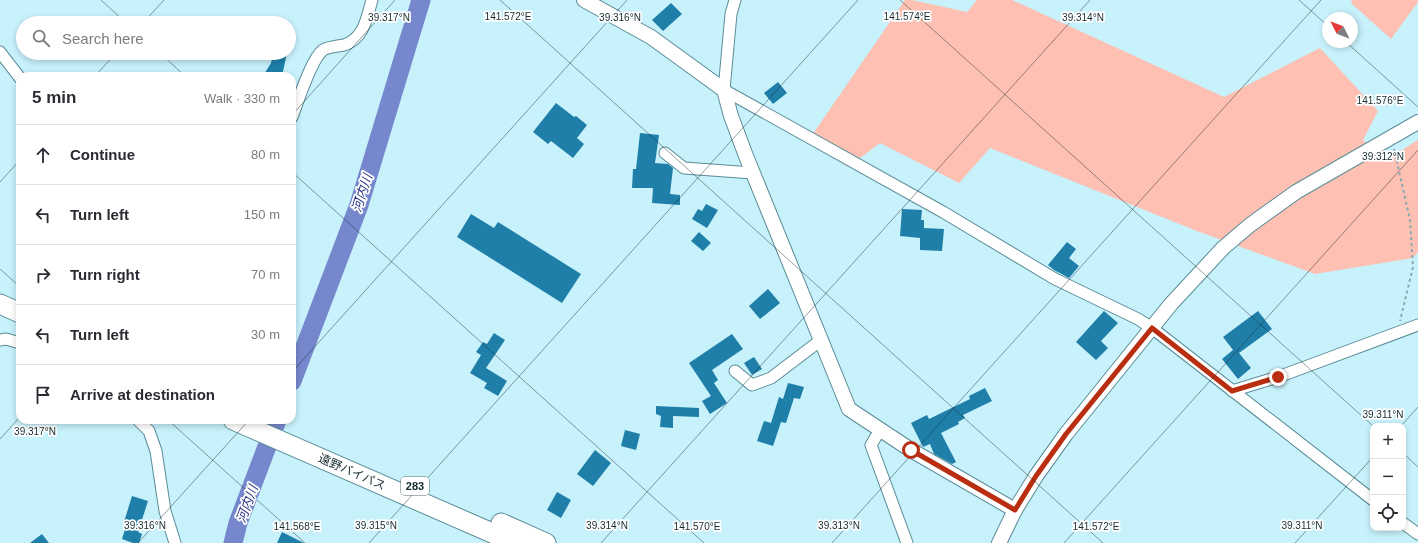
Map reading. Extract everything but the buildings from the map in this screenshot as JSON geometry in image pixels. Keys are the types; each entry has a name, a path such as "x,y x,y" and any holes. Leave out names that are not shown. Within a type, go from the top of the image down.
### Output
{"highway":[{"path":"0,304 16,311"},
{"path":"0,317 16,324"},
{"name":"遠野バイパス","path":"247,424 284,435 389,481 546,543"},
{"name":"遠野バイパス","path":"270,424 284,435"},
{"name":"遠野バイパス","path":"389,481 515,543"}],"street":[{"path":"296,107 313,63 324,50 350,43 359,35 366,23 372,0"},
{"path":"584,0 651,37 724,90 943,212 1055,279 1138,319 1152,328 1370,498"},
{"path":"735,0 731,14 724,90 731,116 850,409 911,450 1015,510"},
{"path":"0,52 16,73"},
{"path":"999,543 1015,510 1036,476 1066,434 1172,304 1223,248 1250,225 1296,192 1418,122"},
{"path":"666,153 684,168 753,173"},
{"path":"1232,391 1278,377 1418,325"},
{"path":"0,340 16,343"},
{"path":"735,371 752,386 771,378 821,340"},
{"path":"142,424 149,430 156,452 165,511 175,543"},
{"path":"880,430 871,445 906,543"},
{"path":"1406,525 1418,534"}],"path":[{"path":"1390,137 1397,155 1410,220 1413,267 1398,332"}],"shaded area":[{"path":"905,0 912,0 967,12 977,0 1012,0 1224,97 1320,48 1378,111 1363,140 1386,160 1418,140 1418,252 1413,258 1315,274 1197,231 990,148 959,183 880,143 848,167 808,141"},
{"path":"1352,0 1418,0 1418,2 1391,39 1351,3"}],"waterway":[{"name":"河内川","path":"296,370 359,205 421,0"},
{"name":"河内川","path":"233,543 238,523 275,424"}],"route":[{"path":"911,450 1015,510 1036,476 1066,434 1152,328 1232,391 1278,377"}]}
